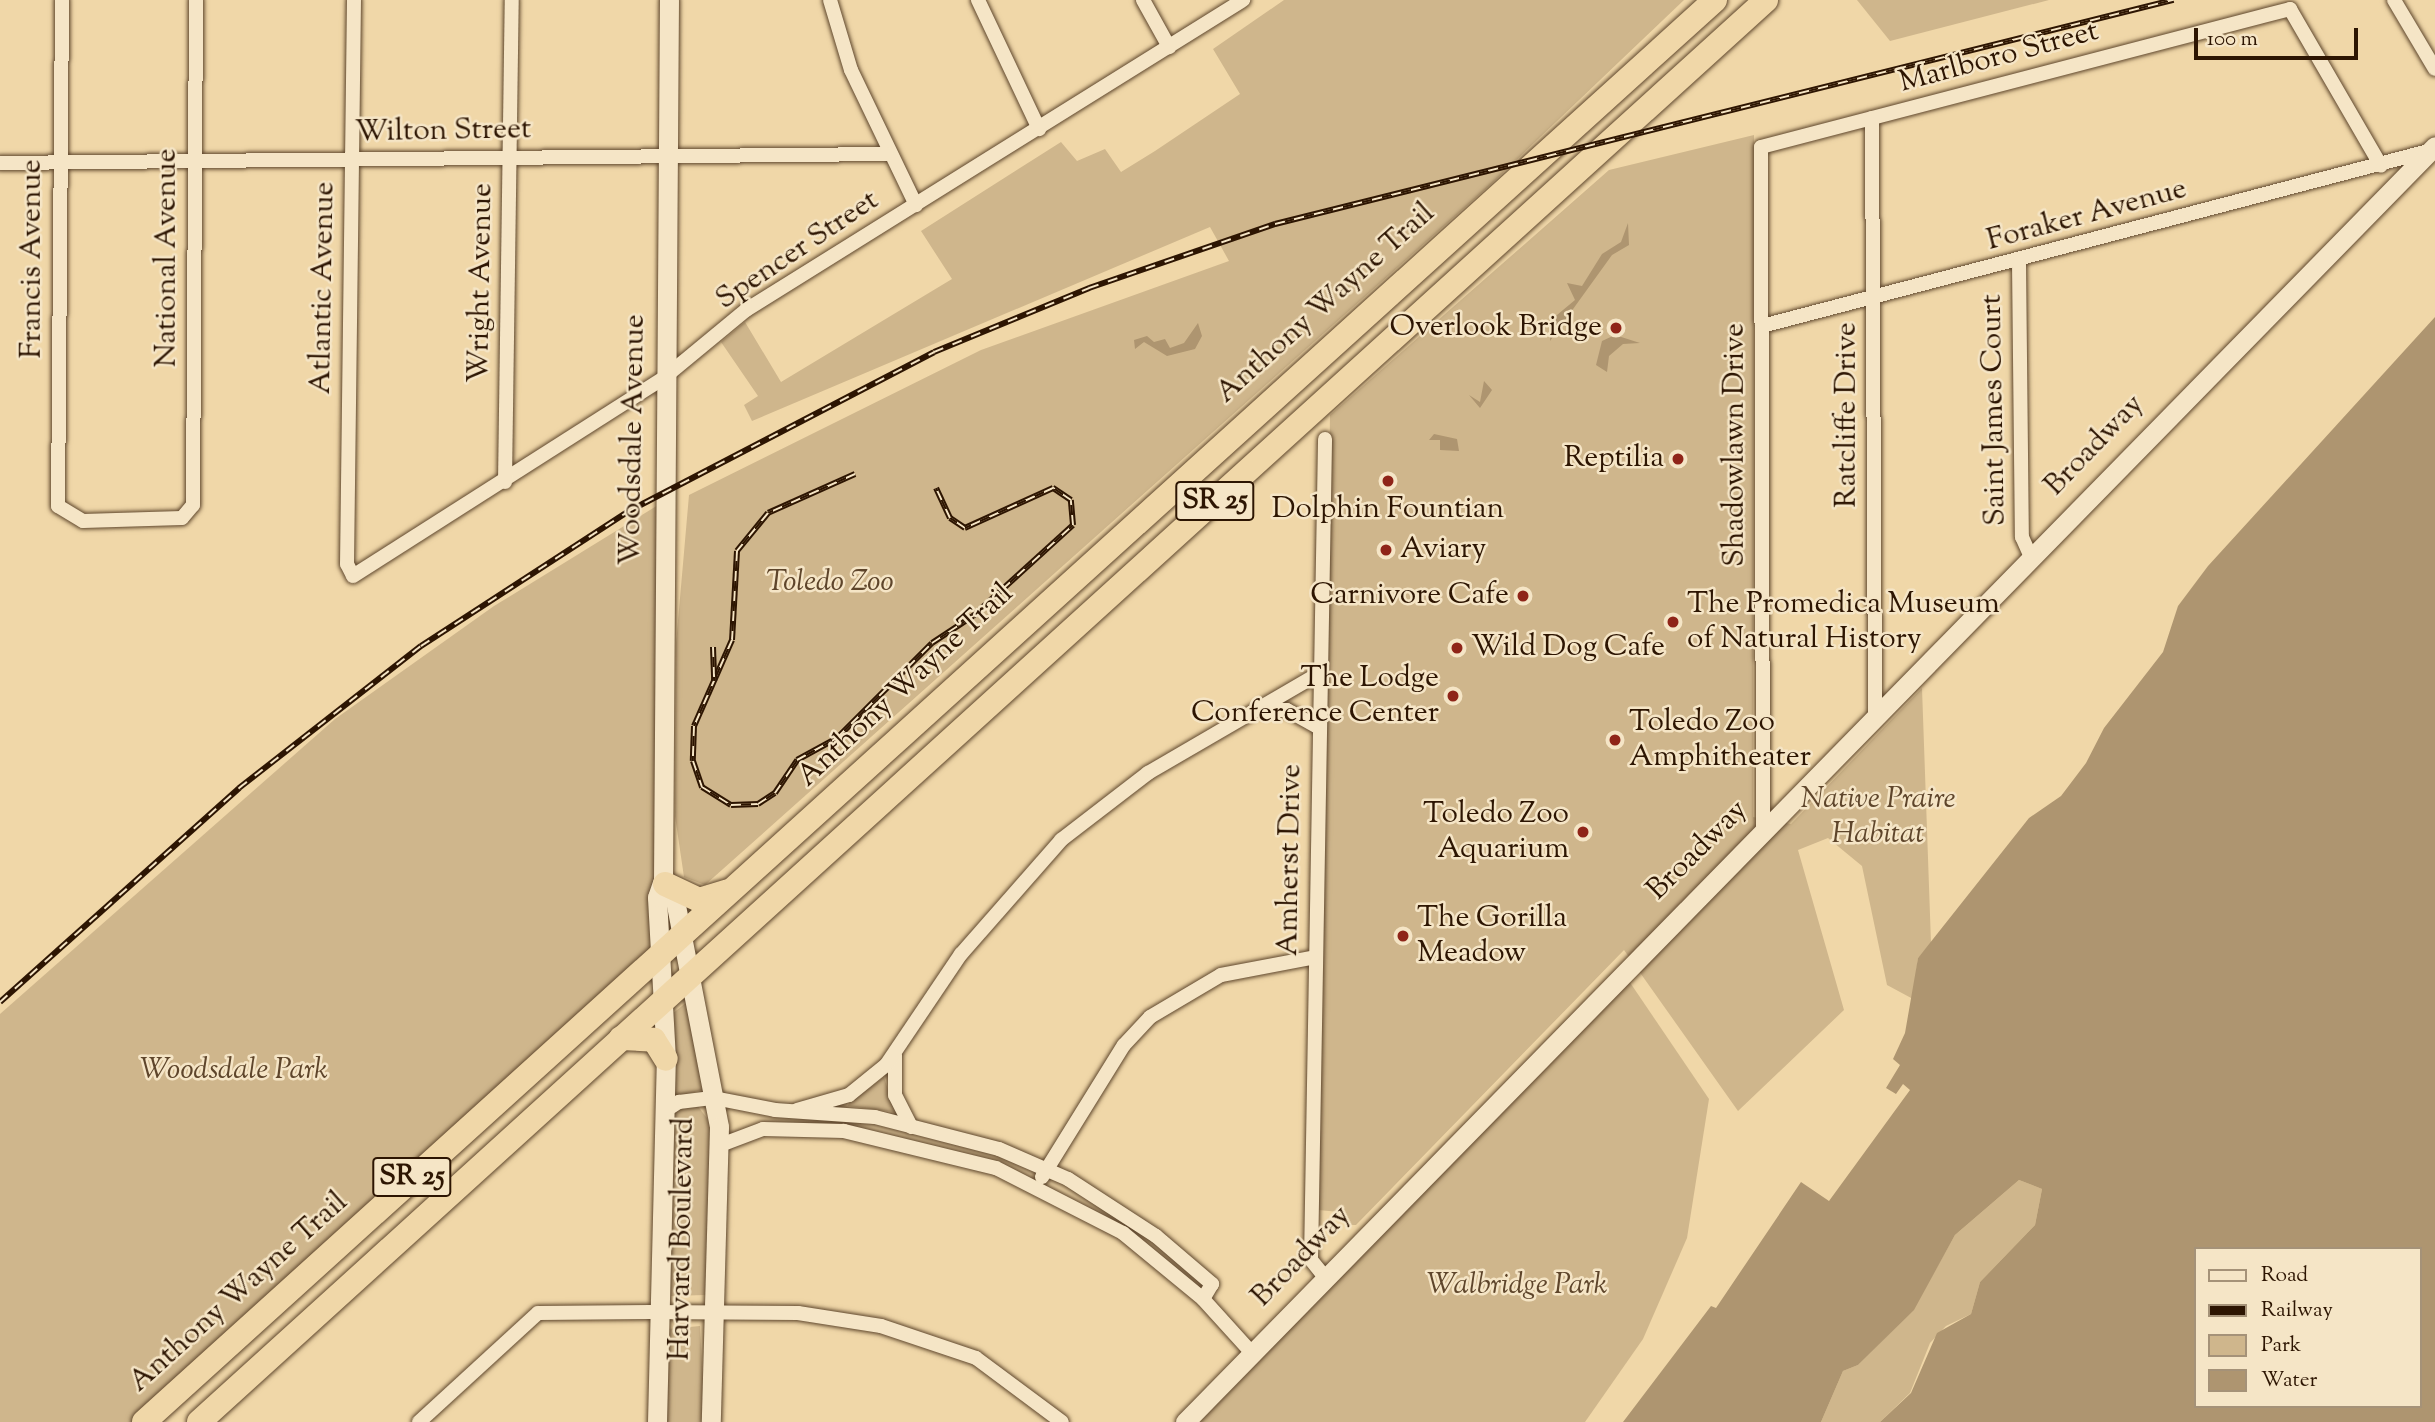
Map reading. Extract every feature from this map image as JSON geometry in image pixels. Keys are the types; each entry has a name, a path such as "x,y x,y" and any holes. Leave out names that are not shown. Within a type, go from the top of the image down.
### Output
{"highway":[{"name":"Anthony Wayne Trail","path":"144,1422 1715,0"},
{"name":"SR 25","path":"199,1422 662,1001 688,968 1766,0"},
{"path":"688,968 808,819"},
{"path":"664,882 699,900 732,889"},
{"path":"621,1038 654,1040 666,1059"}],"street":[{"name":"Francis Avenue","path":"62,0 58,506 66,515"},
{"name":"National Avenue","path":"66,515 83,521 188,514 196,0"},
{"name":"Atlantic Avenue","path":"353,576 347,564 354,0"},
{"name":"Wright Avenue","path":"505,482 512,0"},
{"name":"Woodsdale Avenue","path":"669,0 664,882 682,935 688,968"},
{"path":"830,0 887,154 916,205"},
{"path":"978,0 1039,129"},
{"path":"1143,0 1169,47"},
{"name":"Spencer Street","path":"353,576 505,482 665,377 746,310 1242,0"},
{"path":"2394,0 2435,69"},
{"name":"Marlboro Street","path":"1761,147 2290,9 2381,166"},
{"name":"Ratcliffe Drive","path":"1872,118 1875,712"},
{"name":"Shadowlawn Drive","path":"1761,147 1763,827"},
{"name":"Foraker Avenue","path":"1762,326 2019,262 2381,166 2430,149"},
{"name":"Broadway","path":"1185,1422 1875,712 2430,149"},
{"name":"Wilton Street","path":"0,163 887,154"},
{"name":"Saint James Court","path":"2019,262 2022,537 2030,555"},
{"name":"Amherst Drive","path":"1324,1276 1311,1260 1325,439"},
{"path":"793,1110 849,1095 895,1054 961,954 1061,840 1148,773 1263,710 1320,673"},
{"path":"1263,710 1287,710 1319,728"},
{"name":"Woodsdale Avenue","path":"662,1001 657,897 664,882"},
{"path":"1038,1185 1125,1045 1150,1017 1221,975 1267,961 1315,957"},
{"name":"Harvard Boulevard","path":"688,968 714,1098 718,1146 711,1422"},
{"name":"Harvard Boulevard","path":"657,1422 666,1059 662,1001"},
{"path":"895,1054 895,1095 912,1124 908,1142"},
{"path":"665,1111 679,1102 714,1098 912,1124 1046,1169 1103,1200 1184,1258 1212,1284 1203,1299"},
{"path":"788,1128 793,1110"},
{"path":"718,1146 742,1133 788,1128 908,1142 1038,1185 1123,1233 1203,1299 1252,1353"},
{"path":"419,1422 538,1312 837,1315 926,1338 976,1358 1062,1422"}],"green space":[{"name":"Toledo Zoo","path":"1284,0 1684,0 1490,185 705,885 684,877 675,816 676,644 689,495 981,350 1229,261 1210,227 752,421 744,405 758,396 721,342 745,322 781,382 952,279 921,231 1061,142 1077,161 1105,149 1121,172 1155,151 1240,94 1213,49"},
{"path":"1857,0 2049,0 1890,41"},
{"name":"Native Praire Habitat","path":"1754,135 1753,817 1791,824 1922,688 1931,943 1918,958 1913,999 1887,985 1862,866 1828,838 1798,850 1844,1010 1738,1111 1624,950 1356,1225 1350,1225 1340,1212 1318,1210 1330,415 1609,170"},
{"name":"Woodsdale Park","path":"663,502 658,954 145,1422 0,1422 0,1014 335,719 494,606"},
{"name":"Walbridge Park","path":"1629,981 1709,1099 1687,1238 1643,1339 1585,1422 1200,1422"},
{"path":"687,1002 705,1089 674,1098 672,1014"},
{"path":"884,1077 895,1112 848,1106 849,1103"},
{"path":"697,1105 712,1125 708,1287 705,1295 671,1296 669,1120 677,1109"},
{"path":"2019,1180 2042,1189 2035,1225 1980,1282 1971,1314 1946,1326 1930,1343 1910,1393 1880,1422 1821,1422 1843,1371 1858,1365 1913,1310 1955,1235"},
{"path":"700,1326 705,1422 662,1422 667,1329"}],"water":[{"path":"1628,223 1629,245 1612,255 1550,341 1551,320 1575,300 1567,283 1582,286 1602,254 1621,242"},
{"path":"2435,317 2435,1422 1880,1422 1911,1393 1937,1333 1971,1314 1980,1282 2035,1225 2042,1189 2019,1180 1955,1235 1914,1310 1858,1365 1843,1371 1821,1422 1623,1422 1711,1306 1716,1308 1801,1182 1829,1201 1910,1090 1903,1084 1896,1094 1886,1088 1900,1065 1893,1059 1905,1033 1918,958 2029,818 2061,796 2086,763 2104,728 2163,652 2178,606 2208,566"},
{"path":"1198,323 1202,336 1195,349 1167,356 1144,342 1135,349 1134,340 1147,336 1154,342 1165,339 1170,348 1184,343"},
{"path":"1615,335 1640,343 1623,344 1609,356 1607,372 1596,365 1602,341"},
{"path":"1484,381 1492,390 1480,408 1469,395 1480,402"},
{"path":"1434,434 1457,439 1459,451 1440,450 1440,440 1429,440"}],"railway":[{"path":"0,1002 239,788 421,646 627,512 934,352 1089,288 1275,224 2173,0"},
{"path":"855,474 768,513 737,551 732,640 694,726 693,761 702,787 731,805 758,804 775,793 797,760 837,738 932,643 973,616 1073,525 1071,500 1053,488 965,528 950,518 936,488"},
{"path":"713,647 714,681"}],"place":[{"name":"Overlook Bridge","path":"1616,328"},
{"name":"Reptilia","path":"1678,459"},
{"name":"Dolphin Fountian","path":"1388,481"},
{"name":"Aviary","path":"1386,550"},
{"name":"Carnivore Cafe","path":"1523,596"},
{"name":"The Promedica Museum of Natural History","path":"1673,622"},
{"name":"Wild Dog Cafe","path":"1457,648"},
{"name":"The Lodge Conference Center","path":"1453,696"},
{"name":"Toledo Zoo Amphitheater","path":"1615,740"},
{"name":"Toledo Zoo Aquarium","path":"1583,832"},
{"name":"The Gorilla Meadow","path":"1403,936"}]}
